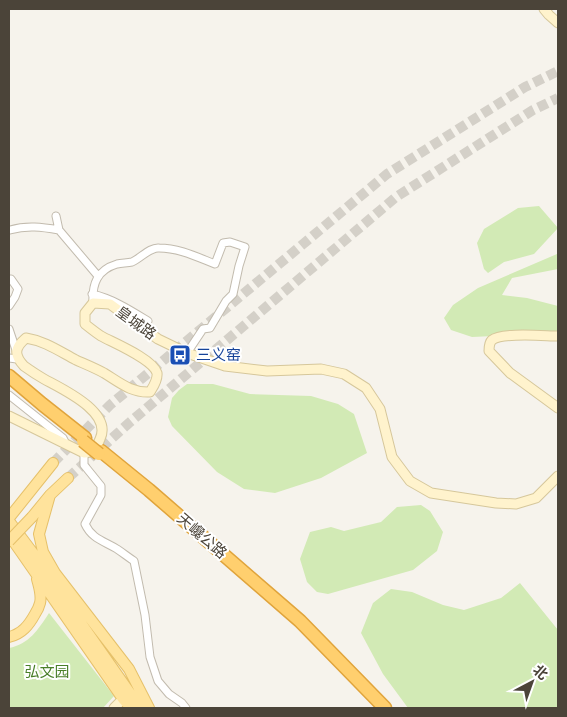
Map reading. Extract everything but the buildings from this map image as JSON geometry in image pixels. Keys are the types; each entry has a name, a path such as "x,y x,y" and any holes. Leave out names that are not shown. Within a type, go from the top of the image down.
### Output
{"highway":[{"name":"天巉公路","path":"9,378 42,404 84,444 100,452 149,490 300,621 385,708"},
{"name":"天巉公路","path":"100,452 297,624 379,708"}],"main road":[{"path":"53,462 9,520 45,568 126,696 131,708"},
{"path":"9,541 50,495 68,478"},
{"path":"50,495 39,534 43,552 55,573 129,669 148,708"},
{"path":"9,536 126,696 144,708"},
{"path":"9,637 25,628 32,620 40,604 41,594 35,571"}],"street":[{"path":"544,9 558,23"},
{"path":"56,216 59,230 98,276"},
{"path":"10,230 19,227 36,226 59,230"},
{"path":"148,321 104,297 93,299 92,289 98,276 107,268 119,263 132,262 156,247 174,249 215,264 223,244 230,242 245,247 233,294 226,301 210,328 204,329 187,353"},
{"path":"9,279 18,289 9,306"},
{"name":"皇城路","path":"14,356 20,343 26,338 37,340 48,344 130,389 150,392 157,376 156,371 140,356 85,324 85,313 93,299 110,304 158,339 187,353 225,366 267,371 321,369 344,374 366,388 380,409 392,457 410,481 431,493 496,503 516,504 536,498 558,476"},
{"path":"9,329 14,356 24,366 86,403 97,417 102,427 102,436 97,447 89,453 84,444"},
{"path":"558,336 526,334 499,337 492,340 489,351 510,373 558,408"},
{"path":"9,395 63,438 66,444"},
{"path":"9,416 66,444 84,444"},
{"path":"84,444 84,465 101,486 101,495 85,524 88,530 102,542 134,561 145,615 150,656 158,681 169,694 186,708"},
{"path":"114,708 126,696"}],"green space":[{"path":"539,206 558,228 534,254 504,262 488,273 484,269 477,243 484,229 518,208"},
{"path":"557,254 558,269 512,278 502,295 527,298 558,306 558,333 472,337 451,330 444,318 453,305 478,288"},
{"path":"187,384 213,384 250,394 311,396 338,404 354,414 367,453 321,478 275,493 244,489 217,472 172,426 168,417 172,398"},
{"path":"421,505 430,511 443,532 437,551 413,570 328,594 317,592 307,582 300,559 310,532 331,527 344,531 381,522 397,507"},
{"path":"520,583 558,630 558,708 408,708 383,674 361,633 373,603 391,589 412,592 443,605 464,610 501,598"},
{"name":"弘文园","path":"49,613 114,696 103,708 9,708 9,648 28,640"}],"tunnel":[{"path":"53,463 110,405 387,174 525,87 558,71"},
{"path":"68,478 129,423 396,197 533,110 558,98"}],"place":[{"name":"三义窑","path":"180,355"}]}
